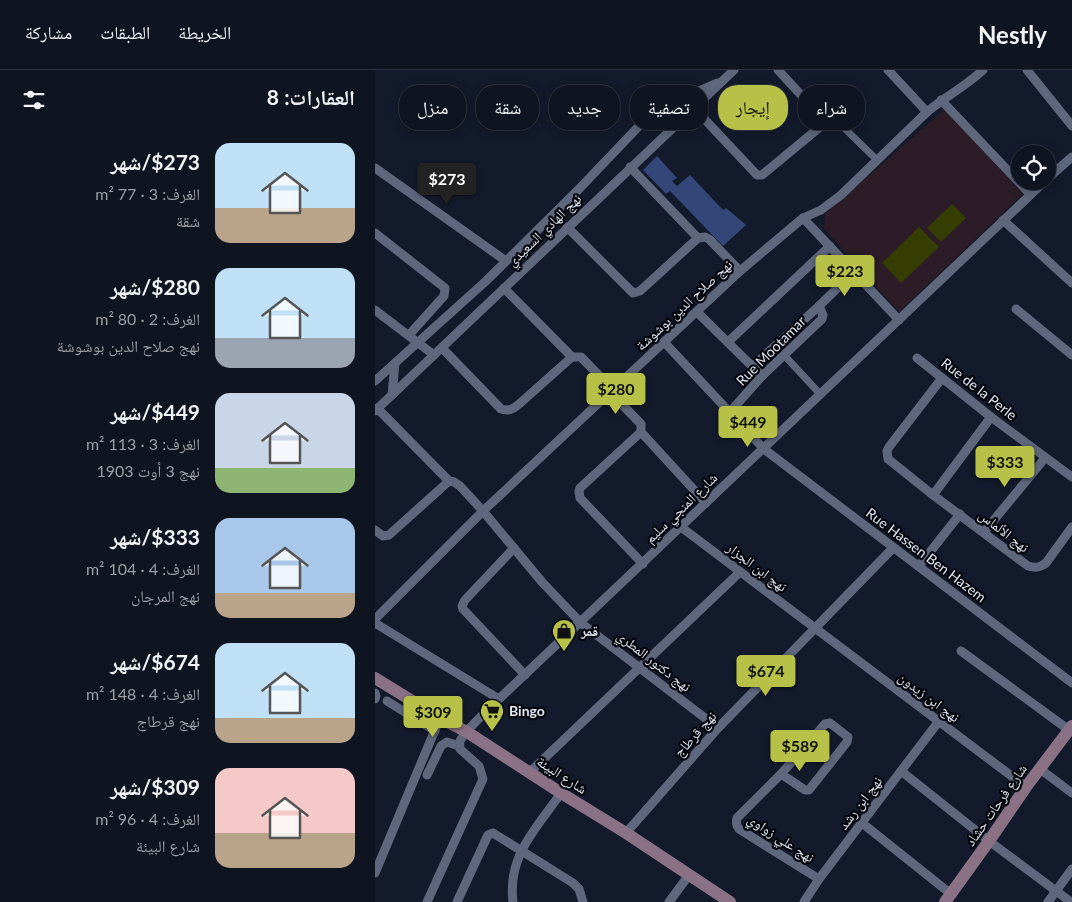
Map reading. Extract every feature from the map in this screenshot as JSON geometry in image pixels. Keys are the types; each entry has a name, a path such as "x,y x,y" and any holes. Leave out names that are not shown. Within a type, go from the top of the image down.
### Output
{"main road":[{"name":"شارع البيئة","path":"375,678 440,718 467,732 626,833 729,902"},
{"name":"شارع فرحات حشاد","path":"948,898 1070,728"}],"street":[{"name":"نهج الهادي السعيدي","path":"708,94 734,70"},
{"path":"778,70 798,92"},
{"path":"888,70 927,112"},
{"name":"نهج صلاح الدين بوشوشة","path":"375,619 483,511 740,271 803,218 821,210 841,195 876,159 927,112 941,100 968,84 983,70"},
{"path":"1027,70 1072,126"},
{"path":"375,381 506,261 579,189 640,124 667,105 723,80"},
{"path":"941,100 1030,194"},
{"path":"708,123 759,176 766,174 817,130"},
{"name":"نهج الهادي السعيدي","path":"376,410 671,130"},
{"path":"846,130 876,159"},
{"name":"شارع المنجي سليم","path":"1056,171 1072,157"},
{"path":"631,167 698,238"},
{"path":"375,168 506,261"},
{"name":"شارع المنجي سليم","path":"459,746 467,732 499,699 1035,190"},
{"path":"803,218 899,320"},
{"path":"1003,220 1072,283"},
{"path":"567,227 633,293 640,291 698,238 709,238 740,271"},
{"path":"375,233 445,288 444,296 409,335"},
{"path":"728,342 830,246"},
{"path":"819,306 854,272"},
{"path":"504,288 572,357 581,358 641,424 641,432 706,503"},
{"name":"Rue Mootamar","path":"730,412 762,376 822,319 823,316 819,306 753,366"},
{"path":"1016,309 1072,355"},
{"path":"375,310 434,355"},
{"path":"697,312 762,376"},
{"name":"Rue Hassen Ben Hazem","path":"664,342 764,449 1072,683"},
{"path":"442,348 501,409 507,410 518,405 572,357"},
{"path":"783,355 821,395"},
{"name":"Rue de la Perle","path":"917,358 991,417 1072,477"},
{"path":"392,395 395,363"},
{"name":"نهج الألماس","path":"942,378 887,451 888,459 1027,566 1035,568 1041,567 1046,563 1072,527"},
{"name":"نهج دكتور المطري","path":"376,410 449,481 460,486 542,582 581,623 718,728"},
{"path":"933,495 991,417"},
{"path":"641,432 579,491 581,498 643,564"},
{"path":"985,532 1045,458"},
{"path":"375,530 383,536 389,535 449,481"},
{"path":"919,566 960,514"},
{"name":"نهج ابن الجزار","path":"681,527 816,629"},
{"path":"514,548 465,600 462,606 525,675"},
{"name":"نهج قرطاج","path":"626,833 718,728 893,548"},
{"path":"530,772 740,572"},
{"path":"375,623 499,699"},
{"name":"نهج ابن زيدون","path":"816,629 1026,787"},
{"path":"961,651 1070,728"},
{"path":"375,693 375,699"},
{"path":"387,701 435,731"},
{"path":"375,873 440,718"},
{"name":"نهج ابن رشد","path":"804,902 819,879 939,721"},
{"name":"نهج علي زواوي","path":"781,774 805,790 809,790 847,742 847,737 830,723 825,724 781,774 737,818 736,826 739,829 819,879"},
{"path":"427,775 441,746 447,742 459,746 479,766 483,779 427,902"},
{"path":"1040,769 1072,793"},
{"path":"901,771 989,841 1071,902"},
{"path":"513,902 512,878 520,851 561,793"},
{"path":"862,823 948,898"},
{"path":"457,902 488,835 491,833 496,834 573,883 579,889 583,902"},
{"path":"1047,902 1072,869"},
{"path":"669,902 689,875"}],"shaded area":[{"path":"945,109 1011,181 1011,190 1019,190 1023,194 899,312 824,229 825,214"}],"green space":[{"path":"952,204 966,218 941,242 927,228"},
{"path":"919,227 939,247 901,283 882,263"}],"building":[{"path":"657,156 677,178 672,181 677,186 690,175 723,210 726,208 746,225 723,246 670,191 666,194 643,170"}],"place":[{"name":"قمر","path":"564,652"},
{"name":"Bingo","path":"492,732"}]}
